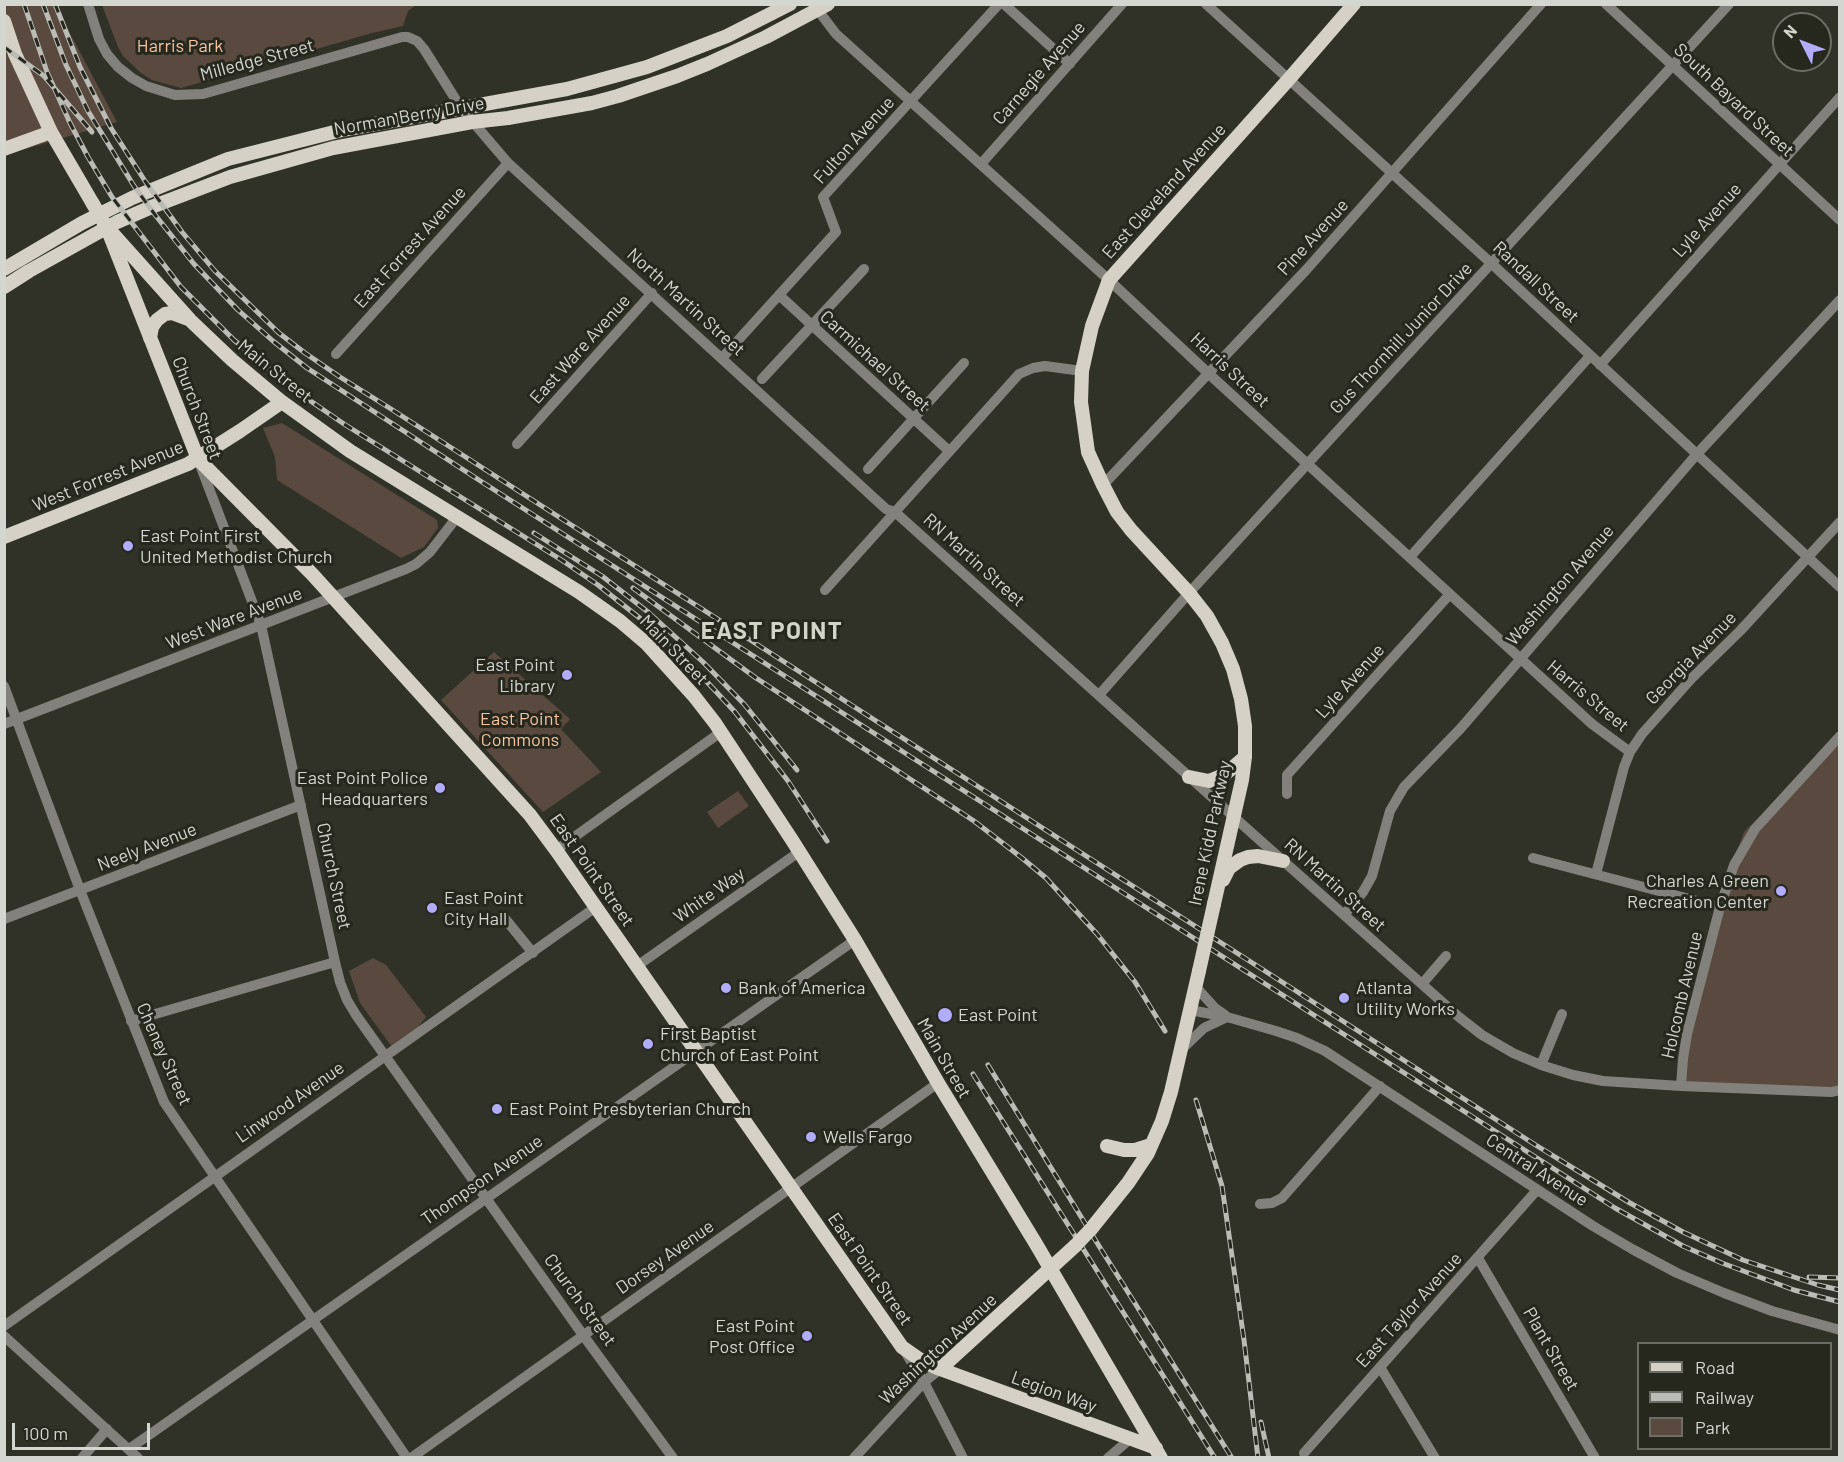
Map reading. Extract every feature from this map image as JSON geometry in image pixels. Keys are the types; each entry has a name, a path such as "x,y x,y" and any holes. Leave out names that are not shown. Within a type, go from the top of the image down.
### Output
{"main road":[{"name":"Norman Berry Drive","path":"4,269 82,223 132,198 228,159 342,130 567,89 647,67 727,36 790,4"},
{"name":"East Cleveland Avenue","path":"1082,371 1092,326 1109,280 1289,80 1354,4"},
{"name":"Norman Berry Drive","path":"4,287 117,222 230,177 333,148 472,122 592,103 638,90 708,64 819,6"},
{"path":"4,21 15,54 51,132 4,149"},
{"name":"Church Street","path":"51,132 116,243 150,338 198,459"},
{"name":"Main Street","path":"116,243 190,320 232,360 282,402 350,451 579,592 620,621 672,669 721,732 855,940 1159,1453"},
{"path":"150,338 152,327 165,314 172,313 190,320"},
{"name":"Irene Kidd Parkway","path":"1050,1269 1091,1229 1128,1183 1151,1145 1166,1108 1234,818 1245,757 1245,726 1241,699 1233,669 1222,644 1210,622 1189,593 1117,512 1088,452 1081,402 1082,371"},
{"name":"West Forrest Avenue","path":"4,537 198,459 282,402"},
{"name":"East Point Street","path":"198,459 313,575 530,815 902,1347 922,1361 940,1369"},
{"path":"1189,777 1209,781 1217,778 1245,757"},
{"path":"1215,900 1229,868 1240,860 1258,856 1283,861"},
{"path":"1107,1146 1136,1150 1151,1145"},
{"name":"Washington Avenue","path":"940,1369 1050,1269"},
{"name":"Legion Way","path":"940,1369 1130,1439 1159,1453"}],"street":[{"name":"Milledge Street","path":"88,4 99,39 107,54 118,67 146,86 175,94 203,94 382,42 408,37"},
{"name":"Fulton Avenue","path":"722,358 836,232 823,197 999,4"},
{"path":"1004,4 1070,64"},
{"name":"Carnegie Avenue","path":"981,164 1122,4"},
{"name":"Randall Street","path":"1206,4 1492,264 1839,587"},
{"name":"Pine Avenue","path":"1103,485 1307,269 1541,4"},
{"name":"South Bayard Street","path":"1606,4 1839,220"},
{"name":"Gus Thornhill Junior Drive","path":"1099,695 1189,593 1729,4"},
{"name":"Harris Street","path":"819,6 836,34 1109,280 1592,724 1630,752"},
{"name":"North Martin Street","path":"408,37 417,41 424,49 461,108 508,163 886,508 896,512"},
{"name":"Lyle Avenue","path":"1600,365 1839,97"},
{"name":"East Forrest Avenue","path":"336,354 508,163"},
{"path":"762,379 864,269"},
{"name":"East Ware Avenue","path":"517,444 652,293"},
{"name":"Carmichael Street","path":"779,295 950,451"},
{"name":"Washington Avenue","path":"1344,915 1363,892 1372,876 1390,811 1404,787 1461,728 1697,454 1839,300"},
{"path":"1410,557 1590,356"},
{"path":"868,469 964,363"},
{"path":"825,590 1019,374 1045,366 1082,371"},
{"name":"Church Street","path":"198,459 261,626 335,962 347,1000 583,1335 673,1458"},
{"name":"RN Martin Street","path":"896,512 1234,818 1482,1035 1513,1053 1541,1065 1573,1076 1603,1081 1832,1092 1839,1090"},
{"name":"West Ware Avenue","path":"4,724 416,564 430,552 456,517"},
{"name":"Georgia Avenue","path":"1596,874 1624,767 1630,752 1642,734 1839,522"},
{"name":"Lyle Avenue","path":"1287,794 1287,775 1450,594"},
{"name":"Cheney Street","path":"4,686 80,890 164,1102 213,1177 409,1458"},
{"path":"556,850 721,732"},
{"name":"Holcomb Avenue","path":"1681,1086 1687,1034 1720,907 1734,864 1755,829 1839,736"},
{"name":"Neely Avenue","path":"4,919 301,805"},
{"name":"White Way","path":"637,966 800,852"},
{"path":"1533,858 1720,907"},
{"name":"Linwood Avenue","path":"4,1326 596,907"},
{"path":"502,915 533,953"},
{"name":"Thompson Avenue","path":"129,1449 855,940"},
{"path":"1422,984 1446,956"},
{"path":"131,1021 335,962"},
{"name":"Central Avenue","path":"1195,986 1215,1008 1227,1017"},
{"name":"Central Avenue","path":"1190,1010 1227,1017 1297,1038 1325,1052 1380,1086 1537,1190 1632,1249 1724,1293 1772,1311 1839,1330"},
{"path":"1541,1065 1562,1014"},
{"path":"1181,1050 1204,1028 1227,1017"},
{"name":"Dorsey Avenue","path":"409,1458 938,1083"},
{"path":"1260,1204 1272,1203 1282,1198 1380,1086"},
{"name":"East Taylor Avenue","path":"1304,1453 1537,1190"},
{"name":"Plant Street","path":"1478,1258 1595,1458"},
{"path":"4,1336 138,1458"},
{"name":"East Point Street","path":"902,1347 924,1382 963,1458"},
{"path":"1380,1367 1435,1458"},
{"name":"Washington Avenue","path":"854,1458 924,1382 940,1369"},
{"path":"82,1458 107,1429"},
{"path":"1108,1458 1130,1439"}],"green space":[{"name":"Harris Park","path":"102,4 416,5 408,11 403,26 181,88 152,80 123,56"},
{"path":"5,5 55,5 117,122 5,155"},
{"path":"282,423 437,520 438,528 424,547 401,558 277,480 275,457 263,428"},
{"name":"East Point Commons","path":"494,652 570,719 561,729 601,772 543,812 441,700"},
{"name":"Charles A Green Recreation Center","path":"1839,736 1839,1096 1677,1089 1710,924 1744,832"},
{"path":"738,791 749,806 718,828 707,812"},
{"path":"373,958 386,965 426,1017 415,1031 392,1047 360,1003 349,971"}],"railway":[{"path":"24,4 47,72 88,157 112,197 181,287 234,340 296,391 344,424 563,561 641,619 695,669 735,712 788,781 827,841"},
{"path":"43,4 66,65 88,111 134,186 194,264 238,310 307,368 1615,1208 1683,1246 1722,1263 1794,1290 1840,1302"},
{"path":"55,4 80,67 111,128 145,181 182,232 215,271 279,333 305,353 1534,1144 1630,1203 1683,1232 1743,1260 1840,1290"},
{"path":"4,47 44,76 92,132"},
{"path":"534,533 602,576 648,612 703,662 744,704 797,770"},
{"path":"633,588 756,678 974,821 1022,858 1046,878 1097,934 1135,982 1165,1031"},
{"path":"988,1065 1232,1458"},
{"path":"973,1074 1215,1458"},
{"path":"1196,1100 1222,1186 1258,1458"},
{"path":"1809,1277 1840,1278"},
{"path":"1261,1422 1269,1458"}],"place":[{"name":"East Point First United Methodist Church","path":"128,546"},
{"name":"East Point Library","path":"567,675"},
{"name":"East Point Police Headquarters","path":"440,788"},
{"name":"Charles A Green Recreation Center","path":"1781,891"},
{"name":"East Point City Hall","path":"432,908"},
{"name":"Bank of America","path":"726,988"},
{"name":"Atlanta Utility Works","path":"1344,998"},
{"name":"East Point","path":"945,1015"},
{"name":"First Baptist Church of East Point","path":"648,1044"},
{"name":"East Point Presbyterian Church","path":"497,1109"},
{"name":"Wells Fargo","path":"811,1137"},
{"name":"East Point Post Office","path":"807,1336"}],"district":[{"name":"EAST POINT","path":"772,631"}]}
